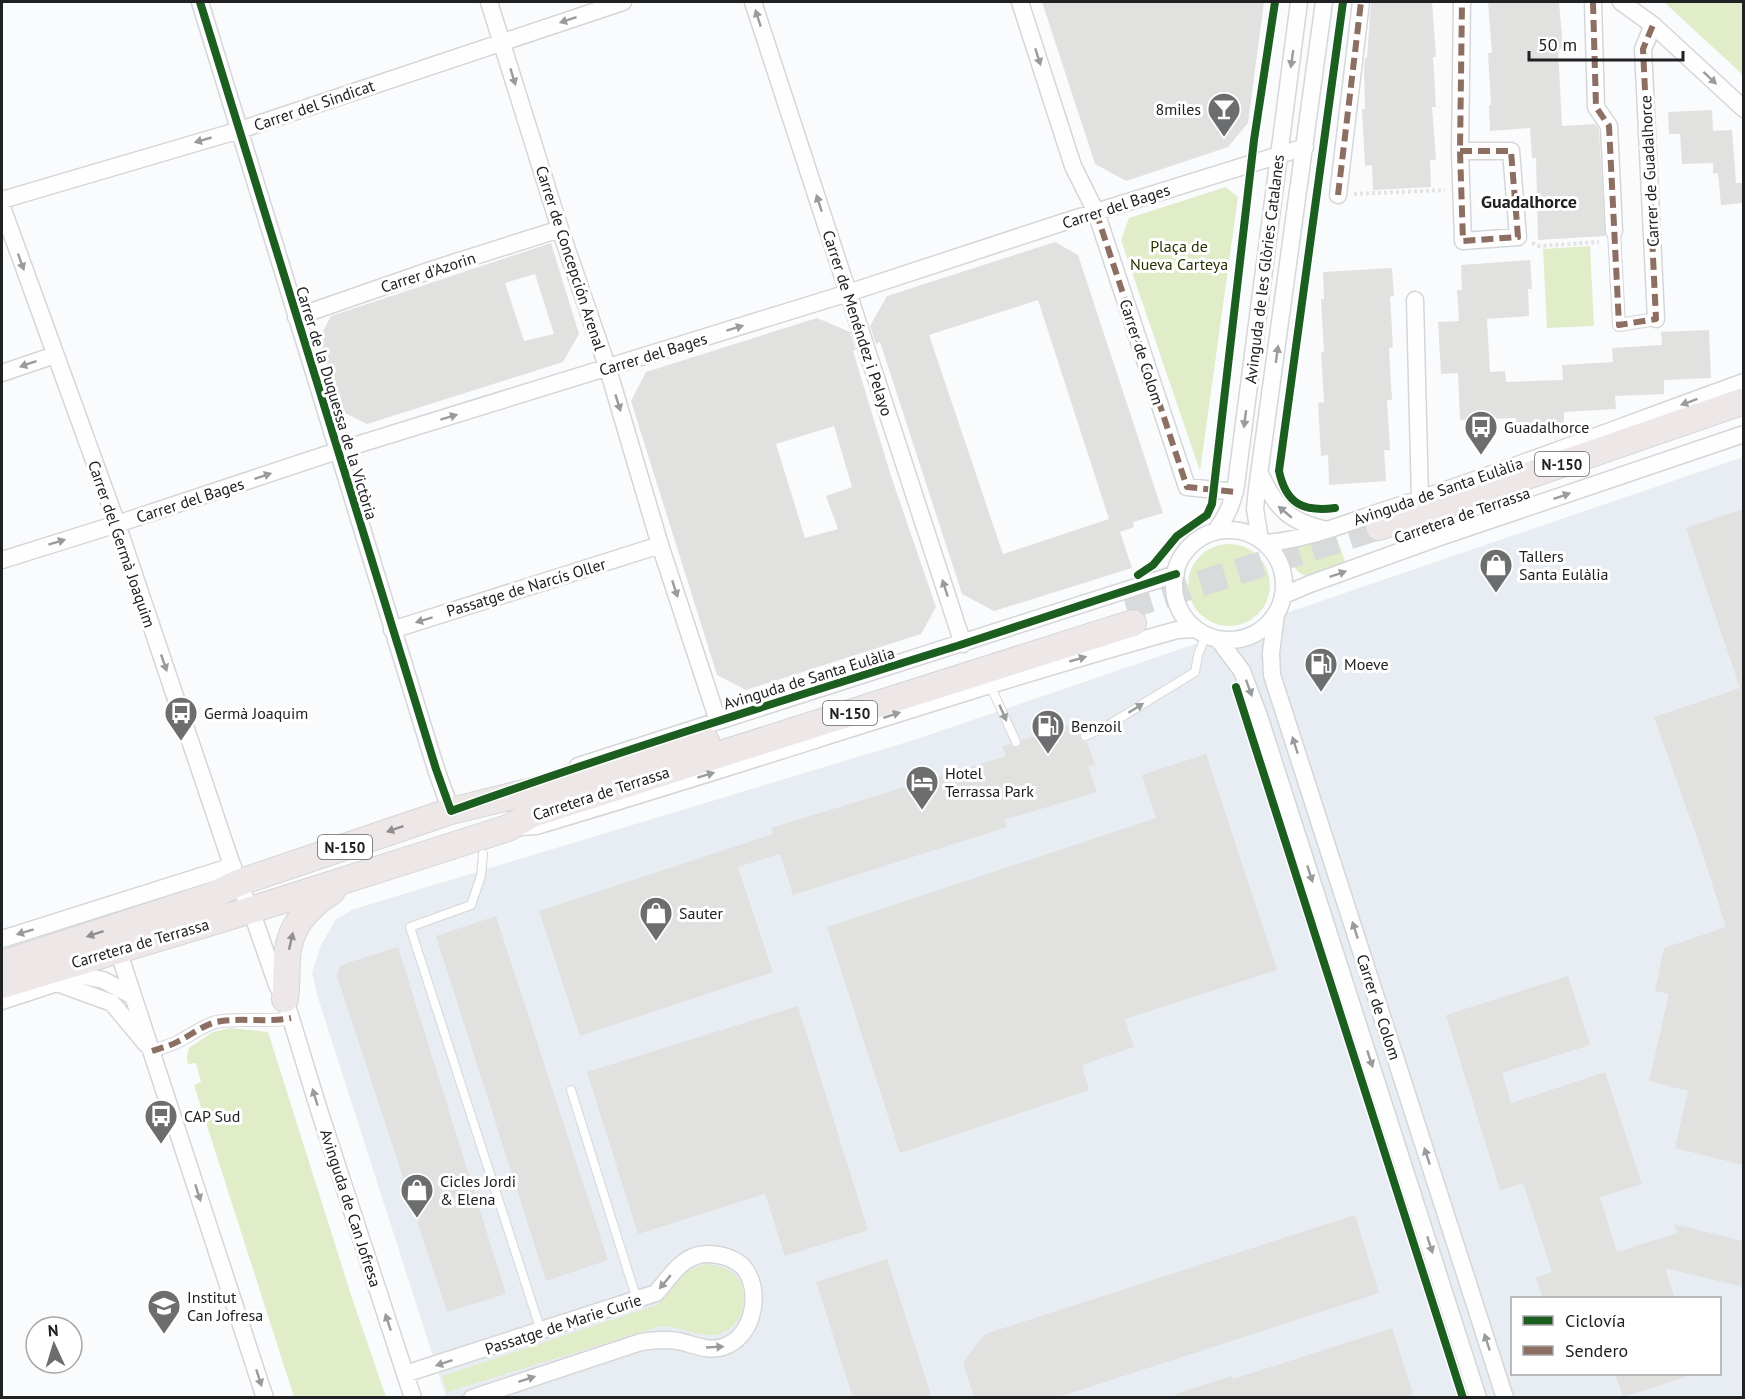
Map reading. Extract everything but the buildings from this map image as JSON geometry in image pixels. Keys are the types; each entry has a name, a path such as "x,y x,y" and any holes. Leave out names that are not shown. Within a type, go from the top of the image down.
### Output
{"main road":[{"name":"Carretera de Terrassa","path":"1743,401 1382,534 1743,418"},
{"name":"Carretera de Terrassa","path":"2,964 236,874 451,811 572,781 839,700 1130,616 532,814 508,828 251,910 2,985"},
{"path":"288,1009 286,958 293,930 308,908 355,876"}],"street":[{"name":"Carrer de la Duquessa de la Victòria","path":"200,2 392,630 451,811"},
{"name":"Carrer de Concepción Arenal","path":"489,2 560,229 608,369 660,545 718,721"},
{"name":"Carrer del Sindicat","path":"2,200 240,130 623,2"},
{"name":"Carrer de Menéndez i Pelayo","path":"753,2 963,644"},
{"name":"Carrer de Colom","path":"1020,2 1073,166 1096,213 1187,488 1235,492"},
{"name":"Avinguda de les Glòries Catalanes","path":"1215,532 1232,504 1235,492 1299,2"},
{"name":"Avinguda de les Glòries Catalanes","path":"1263,541 1256,509 1324,2"},
{"path":"1338,195 1360,2"},
{"path":"1460,151 1511,151 1518,237 1463,241 1460,151 1462,2"},
{"path":"1593,2 1596,107 1609,126 1619,325 1656,319"},
{"path":"1621,2 1653,25 1743,109"},
{"name":"Carrer de Guadalhorce","path":"1653,25 1642,49 1656,319"},
{"name":"Carrer del Bages","path":"2,560 1305,147"},
{"name":"Carrer del Germà Joaquim","path":"2,207 117,524 236,874"},
{"name":"Carrer d'Azorin","path":"296,316 560,229"},
{"path":"1415,300 1420,499"},
{"path":"2,373 55,355"},
{"name":"Avinguda de Santa Eulàlia","path":"1263,541 1287,542 1420,499 1743,381"},
{"path":"1284,596 1310,584 1440,537 1743,434"},
{"path":"1260,474 1272,498 1283,511 1306,525 1327,530"},
{"path":"508,828 536,826 642,795 990,685 1177,630 1239,639 1257,633 1268,625 1284,596 1283,572 1273,552 1263,541 1236,531 1215,532 1197,541 1183,555 1176,574 1176,598 1183,615 1207,634"},
{"name":"Passatge de Narcís Oller","path":"392,630 660,545"},
{"name":"Avinguda de Santa Eulàlia","path":"451,811 718,721 1176,574"},
{"name":"Carrer de Colom","path":"1276,614 1271,653 1272,675 1505,1398"},
{"name":"Carrer de Colom","path":"1207,634 1242,671 1258,716 1478,1398"},
{"name":"Avinguda de Can Jofresa","path":"236,874 288,1009 413,1398"},
{"path":"2,939 206,886"},
{"path":"206,886 192,912 134,934 123,948 122,962 265,1398"},
{"path":"50,970 73,972 103,980 133,996"},
{"path":"2,1001 57,983 112,1003 152,1051"},
{"path":"152,1051 178,1042 202,1027 217,1022 229,1020 275,1022 288,1009"},
{"name":"Passatge de Marie Curie","path":"405,1374 656,1293 677,1268 689,1258 714,1254 739,1264 748,1274 754,1297 748,1326 742,1334 725,1347 715,1349 668,1340 641,1342 472,1398"}],"lane":[{"path":"1085,736 1102,729 1195,672 1198,655 1207,634"},
{"path":"990,685 1016,742"},
{"path":"483,854 481,876 471,905 410,927 541,1331"},
{"path":"571,1090 637,1300"}],"path":[{"path":"1338,195 1462,190"},
{"path":"1539,246 1614,236"}],"shaded area":[{"path":"1743,457 1743,1397 446,1397 318,998 312,973 321,945 336,919 354,909 917,739"}],"green space":[{"path":"1664,2 1743,2 1743,75"},
{"name":"Plaça de Nueva Carteya","path":"1226,187 1238,197 1200,471 1121,240 1129,218"},
{"path":"1590,246 1594,326 1547,328 1543,249"},
{"path":"1335,533 1346,564 1308,576 1296,569 1293,556 1298,546"},
{"path":"1229,544 1245,547 1258,556 1267,569 1270,585 1267,601 1258,614 1245,623 1229,626 1213,623 1200,614 1191,601 1188,585 1191,569 1200,556 1213,547"},
{"path":"231,1028 268,1032 352,1298 386,1397 294,1397 194,1085 201,1082 196,1063 188,1064 189,1048 213,1032"},
{"path":"708,1264 722,1267 734,1274 743,1289 741,1314 731,1328 724,1332 708,1335 661,1326 447,1392 442,1376 657,1305 683,1275"}],"tunnel":[{"path":"1126,607 1379,527"}],"marked path":[{"path":"1338,195 1361,2"},
{"path":"1460,151 1511,151 1518,237 1463,241 1460,151 1462,2"},
{"path":"1593,2 1596,107 1609,126 1619,325 1656,319 1643,49 1653,25"},
{"path":"1096,212 1187,487 1235,492"},
{"path":"152,1051 176,1043 216,1022 291,1018"}],"cycle path":[{"path":"200,2 436,769 451,811 641,746 1176,574"},
{"path":"1138,575 1153,565 1177,536 1207,515 1212,504 1254,140 1275,2"},
{"path":"1335,508 1314,509 1298,503 1286,491 1279,471 1343,2"},
{"path":"1236,687 1463,1398"}],"place":[{"name":"8miles","path":"1224,138"},
{"name":"Guadalhorce","path":"1481,456"},
{"name":"Tallers Santa Eulàlia","path":"1496,594"},
{"name":"Moeve","path":"1321,693"},
{"name":"Germà Joaquim","path":"181,742"},
{"name":"Benzoil","path":"1048,755"},
{"name":"Hotel Terrassa Park","path":"922,811"},
{"name":"Sauter","path":"656,942"},
{"name":"CAP Sud","path":"161,1145"},
{"name":"Cicles Jordi & Elena","path":"417,1219"},
{"name":"Institut Can Jofresa","path":"164,1335"}],"district":[{"name":"Guadalhorce","path":"1529,201"}]}
